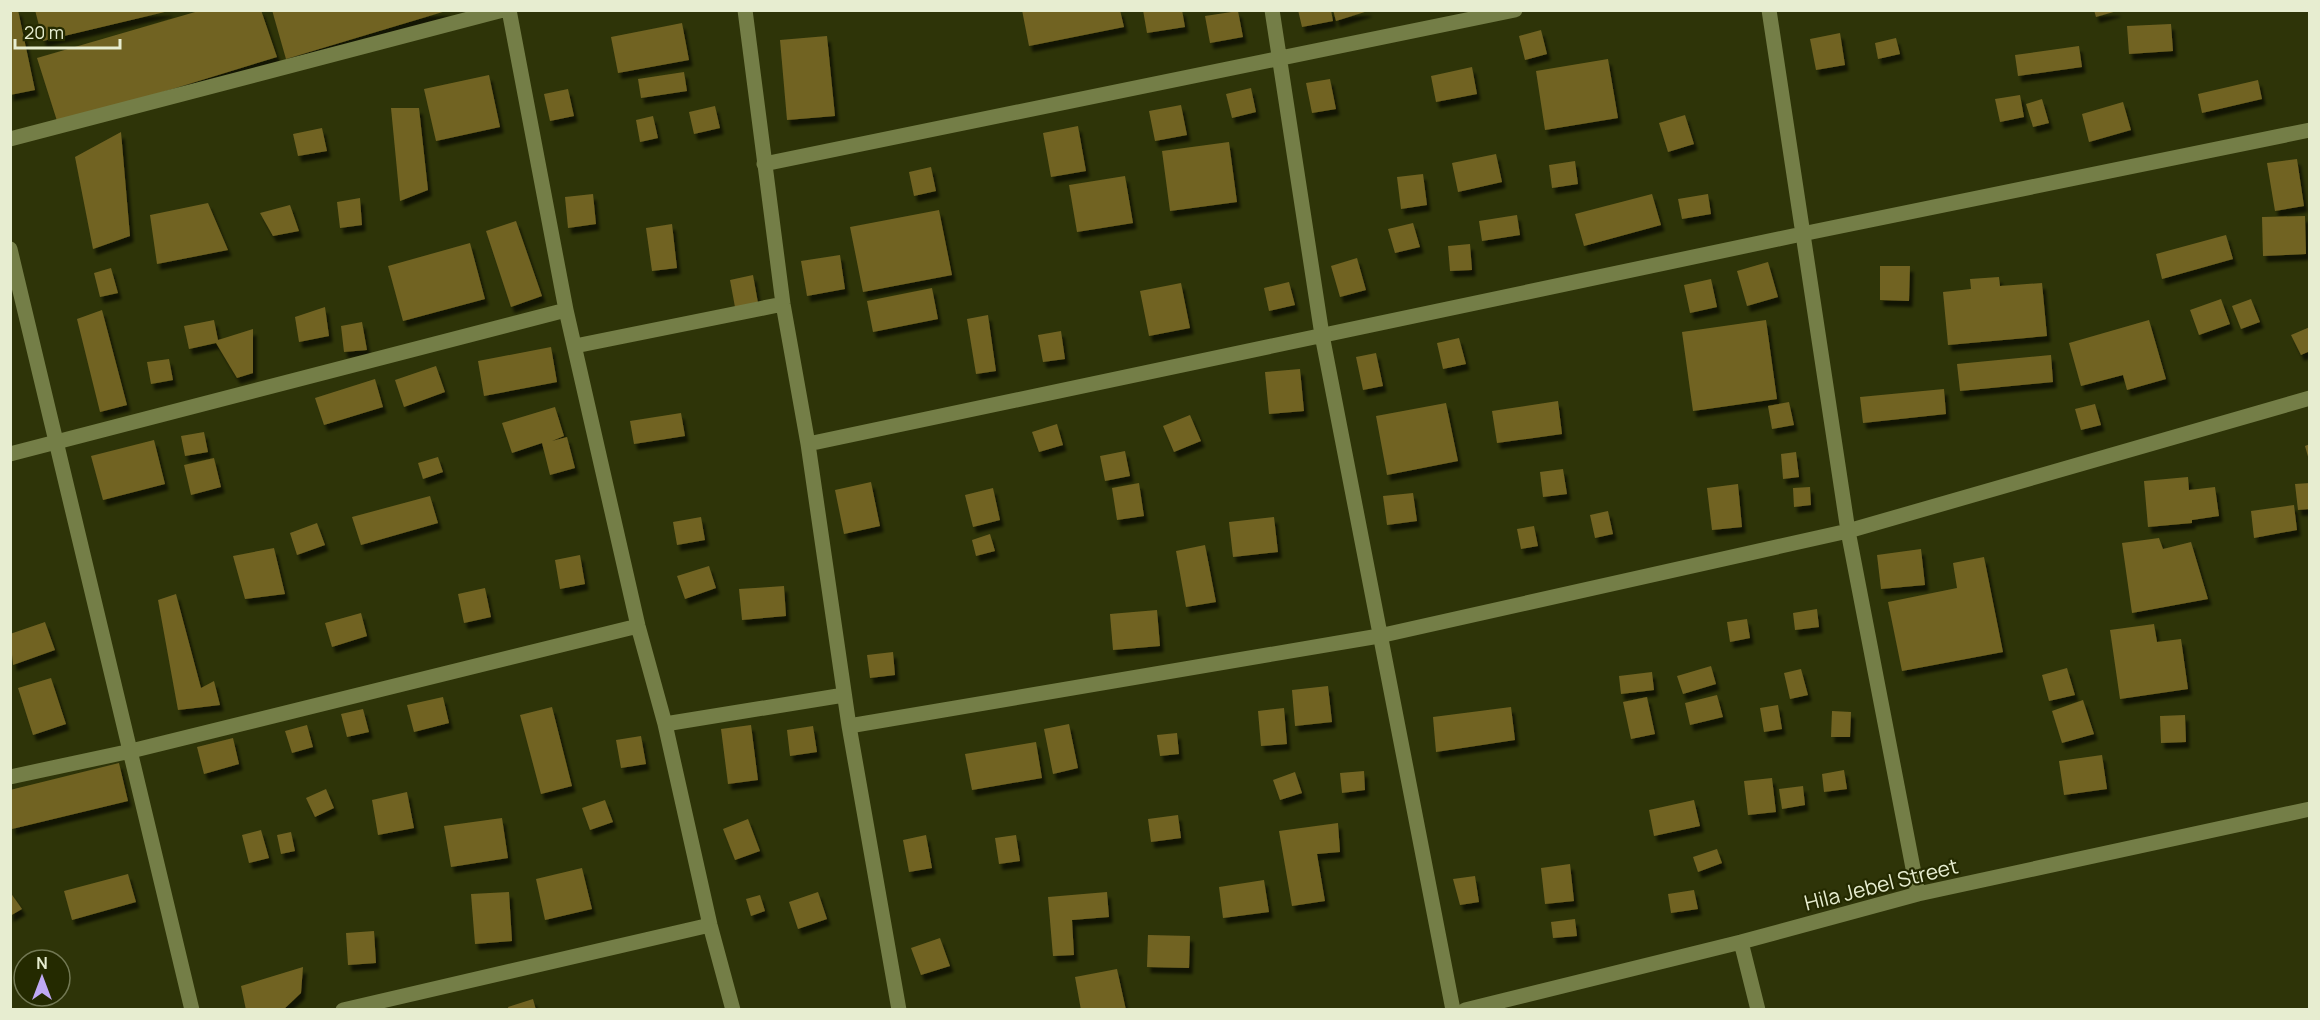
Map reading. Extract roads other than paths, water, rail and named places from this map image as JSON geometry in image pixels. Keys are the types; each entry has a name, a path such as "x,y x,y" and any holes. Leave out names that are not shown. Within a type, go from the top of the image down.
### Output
{"street":[{"path":"10,140 503,10"},
{"path":"509,10 566,310 638,626 664,724 710,925 733,1010"},
{"path":"745,10 783,304 808,444 849,726 898,1010"},
{"path":"1272,10 1323,335 1379,636 1453,1010"},
{"path":"764,165 1515,10"},
{"path":"1769,10 1848,531 1918,894"},
{"path":"808,444 1802,234 2310,130"},
{"path":"10,249 192,1010"},
{"path":"575,346 783,304"},
{"path":"10,454 57,444 566,310"},
{"path":"849,726 1379,636 1848,531 2310,398"},
{"path":"10,777 131,751 638,626"},
{"path":"664,724 844,695"},
{"name":"Hila Jebel Street","path":"1465,1010 1741,942 1918,894 2310,809"},
{"path":"343,1010 710,925"},
{"path":"1741,942 1758,1010"}]}
